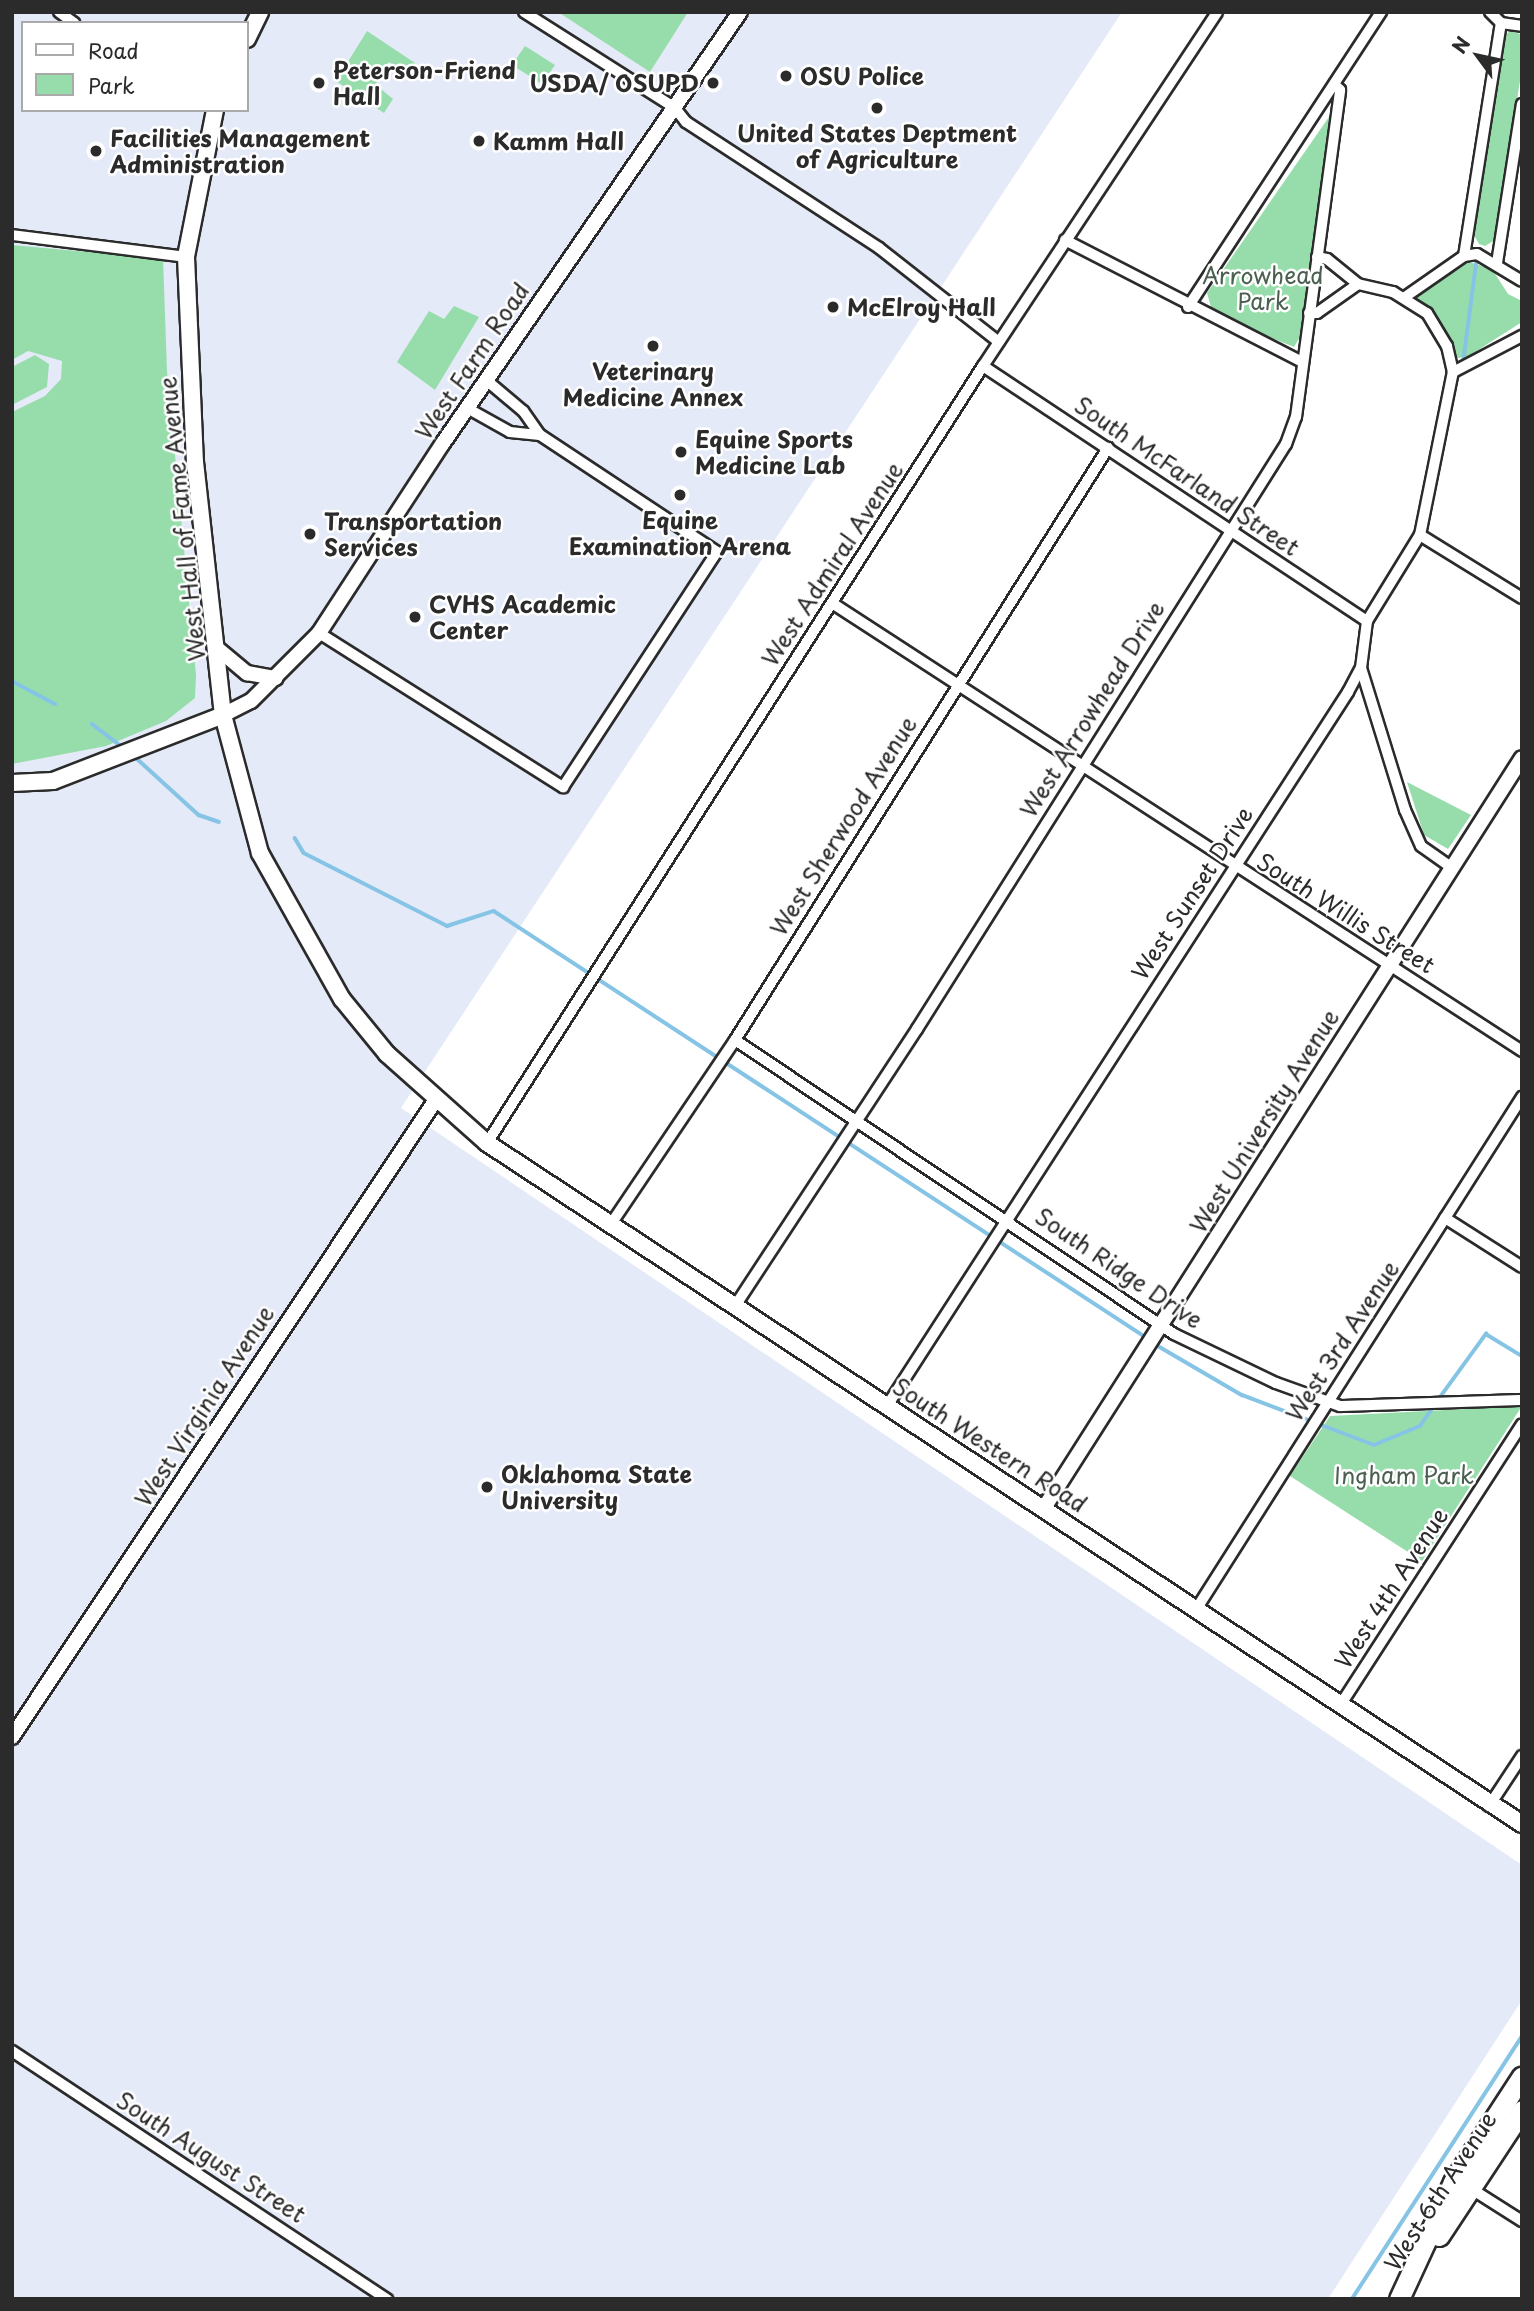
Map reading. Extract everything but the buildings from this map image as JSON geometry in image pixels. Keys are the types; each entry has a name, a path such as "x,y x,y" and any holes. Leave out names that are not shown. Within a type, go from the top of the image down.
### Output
{"highway":[{"path":"1399,2299 1453,2182 1522,2077"},
{"name":"West 6th Avenue","path":"1399,2299 1522,2110"}],"main road":[{"path":"248,37 260,12"},
{"name":"West Hall of Fame Avenue","path":"215,112 186,257 195,462 218,649 223,715 246,809 278,891 342,999 387,1054 435,1101"},
{"path":"12,783 53,780 223,715"},
{"name":"South Western Road","path":"435,1101 487,1143 1197,1608 1489,1806 1522,1824"}],"street":[{"path":"524,12 675,108 686,122 879,248 999,342"},
{"name":"West Farm Road","path":"223,715 250,701 319,633 467,408 740,12"},
{"name":"West Admiral Avenue","path":"487,1143 983,366 1217,12"},
{"path":"1188,307 1381,12"},
{"path":"1490,12 1501,23 1522,26"},
{"path":"1464,256 1501,23"},
{"name":"West Arrowhead Drive","path":"736,1306 1286,444 1296,417 1340,90 1334,84"},
{"path":"1497,263 1522,104"},
{"path":"12,235 186,257"},
{"path":"1065,240 1188,307 1302,362"},
{"path":"1317,257 1327,259 1358,284 1405,298 1464,256 1477,254 1497,263 1522,281"},
{"path":"1309,313 1317,313 1358,284"},
{"name":"West Sunset Drive","path":"887,1406 1361,668 1367,621 1420,535 1453,372 1447,346 1427,313 1405,298"},
{"path":"1453,372 1522,335"},
{"name":"South McFarland Street","path":"983,366 1367,621"},
{"path":"319,633 563,787 717,552 540,435 523,411 486,380"},
{"path":"467,408 510,432 540,435"},
{"name":"West Sherwood Avenue","path":"611,1224 735,1040 956,684 1108,448"},
{"path":"1420,535 1522,598"},
{"name":"South Willis Street","path":"832,603 1080,768 1522,1051"},
{"path":"218,649 247,673 276,678"},
{"path":"1361,668 1405,810 1421,846 1452,868"},
{"name":"West University Avenue","path":"1044,1508 1522,758"},
{"name":"South Ridge Drive","path":"735,1040 1008,1219 1158,1330 1327,1404 1522,1400"},
{"name":"West 3rd Avenue","path":"1197,1608 1522,1097"},
{"name":"West Virginia Avenue","path":"12,1737 435,1101"},
{"path":"1445,1218 1522,1267"},
{"name":"West 4th Avenue","path":"1341,1704 1522,1424"},
{"path":"1489,1806 1522,1756"},
{"name":"South August Street","path":"12,2051 387,2299"},
{"path":"1470,2188 1522,2221"}],"shaded area":[{"name":"Oklahoma State University","path":"12,12 1122,12 401,1108 1522,1865 1522,2000 1328,2299 12,2299"}],"green space":[{"path":"558,12 688,12 650,72"},
{"path":"1511,30 1522,35 1522,68 1495,240 1485,246 1479,244 1473,233 1502,38"},
{"path":"367,31 415,63 408,74 389,62 380,71 376,85 393,99 384,113 336,81"},
{"path":"525,46 555,65 542,84 512,65"},
{"name":"Arrowhead Park","path":"1331,114 1300,337 1294,347 1213,314 1207,293"},
{"path":"12,245 163,259 167,371 196,675 195,698 166,721 106,746 12,764 12,412 45,396 61,379 62,361 28,351 12,360"},
{"path":"1469,262 1492,269 1508,294 1522,301 1522,322 1467,357 1458,358 1453,357 1435,320 1414,299"},
{"path":"454,306 479,317 435,390 397,362 429,311 444,319"},
{"path":"35,355 49,364 47,387 12,405 12,367"},
{"path":"1407,782 1471,815 1448,849 1424,835"},
{"name":"Ingham Park","path":"1522,1406 1422,1561 1290,1476 1330,1416"}],"waterway":[{"path":"1463,363 1477,256"},
{"path":"12,681 55,704"},
{"path":"92,724 124,748"},
{"path":"133,755 199,815 219,822"},
{"path":"295,838 304,853 447,926 494,911 1147,1338"},
{"path":"1438,1400 1486,1334 1522,1356"},
{"path":"1153,1343 1242,1395 1374,1445 1420,1426 1434,1406"},
{"path":"1352,2299 1522,2036"}],"place":[{"name":"OSU Police","path":"786,76"},
{"name":"Peterson-Friend Hall","path":"319,83"},
{"name":"USDA/ OSUPD","path":"713,83"},
{"name":"United States Deptment of Agriculture","path":"877,108"},
{"name":"Kamm Hall","path":"479,141"},
{"name":"Facilities Management Administration","path":"96,151"},
{"name":"McElroy Hall","path":"833,307"},
{"name":"Veterinary Medicine Annex","path":"653,346"},
{"name":"Equine Sports Medicine Lab","path":"681,452"},
{"name":"Equine Examination Arena","path":"680,495"},
{"name":"Transportation Services","path":"310,534"},
{"name":"CVHS Academic Center","path":"415,617"},
{"name":"Oklahoma State University","path":"487,1487"}]}
